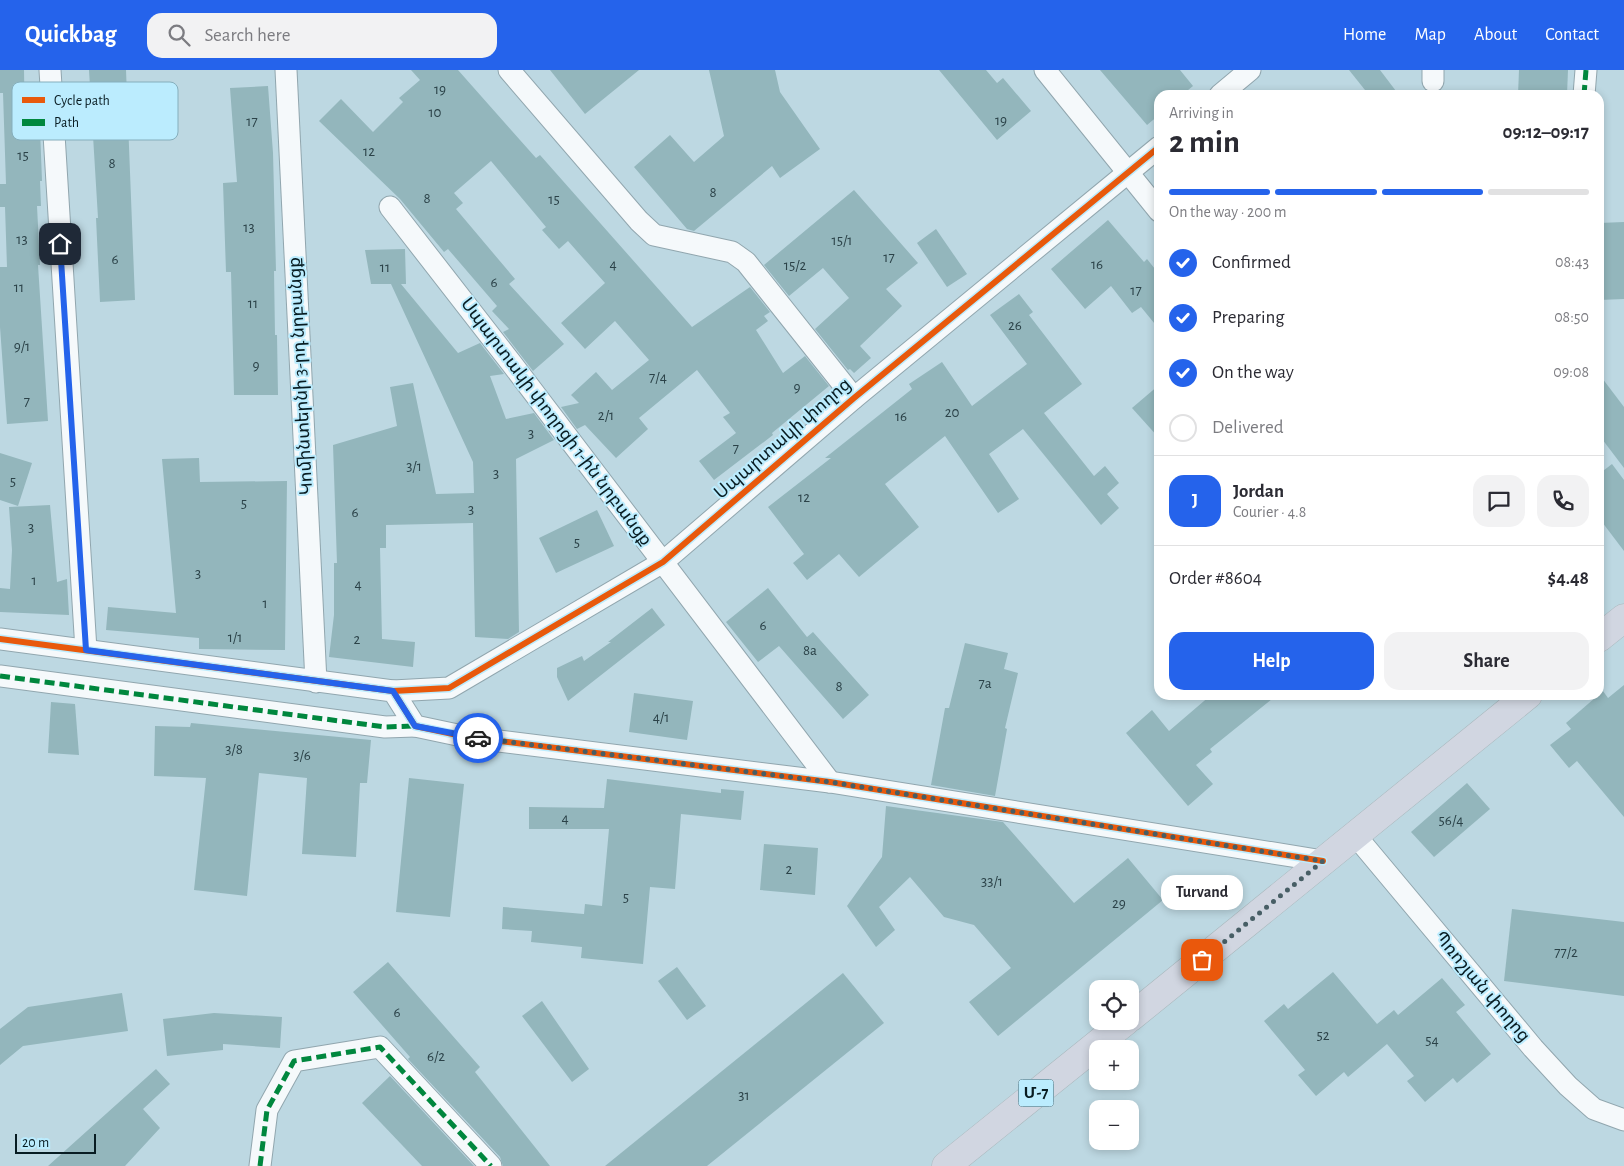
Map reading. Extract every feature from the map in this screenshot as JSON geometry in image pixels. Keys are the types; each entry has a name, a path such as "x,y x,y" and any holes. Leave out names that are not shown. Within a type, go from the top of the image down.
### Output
{"highway":[{"path":"1604,634 1624,618"},
{"path":"1139,1011 1522,700"},
{"name":"Մ-7","path":"946,1166 1115,1030"}],"street":[{"name":"Կոմինտերնի 3-րդ նրբանցք","path":"286,70 316,682"},
{"path":"509,70 639,221 654,234 732,252 746,262 854,398"},
{"path":"1044,70 1154,204"},
{"path":"1226,90 1250,70"},
{"path":"1584,90 1586,70"},
{"path":"54,140 86,650"},
{"name":"Սպարտակի փողոց","path":"0,639 393,691 449,688 663,562 854,398 1154,151"},
{"name":"Սպարտակի փողոցի 1-ին նրբանցք","path":"390,207 830,782"},
{"path":"0,676 385,727 415,726 467,736 830,782 1323,861"},
{"path":"393,691 415,726"},
{"name":"Պռոշյան փողոց","path":"1355,835 1533,1048 1568,1086 1594,1110 1624,1120"},
{"path":"260,1166 267,1110 294,1060 380,1047 491,1166"}],"building":[{"path":"0,70 24,70 24,82 12,82 12,140 40,140 42,181 40,181 41,206 37,206 40,265 38,265 48,421 7,424 0,327 0,267 7,267 5,207 0,207 0,184 6,184 3,93 0,93"},
{"path":"89,70 126,70 126,82 90,82"},
{"path":"411,70 458,70 536,158 540,155 692,327 750,287 770,312 764,316 768,321 756,330 783,373 805,356 829,386 772,433 773,435 714,480 699,461 736,433 723,417 730,413 697,370 639,418 648,429 616,458 585,425 577,429 561,407 579,403 571,395 596,372 612,390 649,360 615,321 585,349 561,323 605,283 568,241 559,249 542,230 546,227 491,161 454,193 463,203 456,209 515,279 509,284 564,344 533,371 503,332 509,329 492,311 497,306 448,249 444,252 400,199 319,121 341,99 373,132 403,102 399,98 420,80"},
{"path":"550,70 639,70 585,114"},
{"path":"709,70 775,70 780,92 820,149 780,178 772,166 694,231 687,229 634,167 670,135 694,162 724,136"},
{"path":"939,70 986,70 997,83 1003,78 1031,111 997,140"},
{"path":"1100,70 1180,70 1193,86 1188,90 1154,90 1154,119 1147,125"},
{"path":"1349,70 1380,70 1395,90 1365,90"},
{"path":"1519,70 1568,70 1567,90 1518,90"},
{"path":"268,86 273,153 276,271 274,271 275,335 277,335 278,395 234,395 231,272 226,272 223,183 237,182 230,88"},
{"path":"93,140 129,140 135,300 100,302 96,218 98,218"},
{"path":"854,190 918,263 886,289 902,306 860,346 871,358 854,373 850,369 848,370 815,329 849,298 823,268 789,296 764,265"},
{"path":"1108,220 1144,262 1147,259 1154,268 1154,323 1141,307 1132,313 1111,286 1085,309 1051,269"},
{"path":"1624,222 1624,299 1604,300 1604,223"},
{"path":"936,229 967,274 947,287 917,243"},
{"path":"405,249 406,284 401,284 458,353 480,343 504,374 490,376 506,419 534,413 554,440 516,459 519,632 508,639 475,637 473,523 386,525 386,548 380,548 382,639 415,642 413,667 329,657 334,615 334,563 337,563 333,445 397,426 390,387 413,383 436,494 474,493 473,462 391,284 371,284 365,250"},
{"path":"1019,294 1033,312 1029,315 1082,384 1044,413 1094,476 1105,466 1119,483 1107,494 1119,508 1101,525 1023,429 989,454 1019,499 998,513 945,436 885,484 919,527 859,577 839,554 807,580 793,563 804,554 768,507 831,458 825,458 912,389 909,384 942,362 972,406 1027,364 990,315"},
{"path":"1604,381 1624,407 1624,468 1604,442"},
{"path":"1154,389 1154,432 1132,408"},
{"path":"0,453 32,463 18,506 0,500"},
{"path":"199,458 200,482 287,481 285,650 199,649 199,638 106,630 108,607 176,613 162,459"},
{"path":"1612,464 1624,480 1624,551 1604,525 1604,470"},
{"path":"50,505 57,582 67,579 69,615 0,612 0,588 10,589 12,550 9,507"},
{"path":"597,510 614,546 556,573 539,538"},
{"path":"768,588 807,637 813,632 869,695 843,719 779,646 758,662 726,622"},
{"path":"652,608 665,625 568,701 557,677 557,668 582,656 584,661 611,642 608,642"},
{"path":"965,643 1008,653 1004,669 1018,673 1005,728 1007,729 995,796 931,785 945,708 949,708"},
{"path":"1624,685 1624,817 1577,761 1569,768 1550,745 1571,729 1566,723 1593,700 1604,700 1604,692 1608,698"},
{"path":"634,693 693,701 687,740 629,732"},
{"path":"1205,700 1271,700 1210,749 1212,752 1196,765 1213,784 1188,806 1126,733 1152,710 1169,731"},
{"path":"51,702 75,704 79,755 48,753"},
{"path":"191,723 371,740 367,783 360,783 356,857 302,854 307,778 259,773 247,896 194,890 206,778 154,776 155,726 190,727"},
{"path":"409,778 464,784 450,917 396,912"},
{"path":"607,779 721,793 721,789 744,791 741,820 681,814 675,889 650,887 643,964 581,958 582,947 531,942 532,931 502,929 503,907 584,914 585,904 602,906 609,829 529,829 529,807 604,808"},
{"path":"1467,783 1490,809 1434,857 1411,832"},
{"path":"886,806 1003,822 1074,903 1128,858 1163,900 998,1036 969,1002 1011,968 974,925 944,917 910,877 879,907 895,930 876,947 847,906 882,857"},
{"path":"764,844 818,848 815,895 760,890"},
{"path":"1512,909 1624,922 1624,996 1504,981"},
{"path":"388,962 480,1067 475,1072 550,1166 503,1166 500,1157 408,1059 410,1057 353,992"},
{"path":"677,967 706,1006 687,1020 658,981"},
{"path":"1333,972 1377,1024 1394,1010 1398,1015 1442,978 1465,1005 1456,1012 1491,1054 1457,1083 1453,1078 1425,1102 1407,1081 1414,1076 1387,1044 1348,1077 1344,1072 1316,1096 1298,1075 1305,1070 1264,1021 1284,1004 1288,1009"},
{"path":"843,973 884,1023 707,1166 605,1166"},
{"path":"122,993 128,1031 23,1046 0,1065 0,1029 28,1007"},
{"path":"542,1001 589,1069 572,1082 522,1016"},
{"path":"214,1013 282,1017 280,1048 223,1044 223,1050 167,1056 163,1019"},
{"path":"156,1069 170,1084 143,1109 160,1128 125,1166 48,1166"},
{"path":"390,1076 474,1166 422,1166 362,1103"}],"marked path":[{"path":"1584,90 1586,70"},
{"path":"0,676 385,727 415,726"},
{"path":"260,1166 267,1110 294,1061 380,1047 491,1166"}],"cycle path":[{"path":"393,691 449,688 663,562 854,398 1154,151"},
{"path":"0,639 393,691 415,726 467,737 830,782 1323,861"}],"way so far":[{"path":"478,738 830,782 1323,861 1202,960"}],"place":[{"name":"Turvand","path":"1202,960"}],"route":[{"path":"60,244 86,650 393,691 415,726 478,738"}]}
